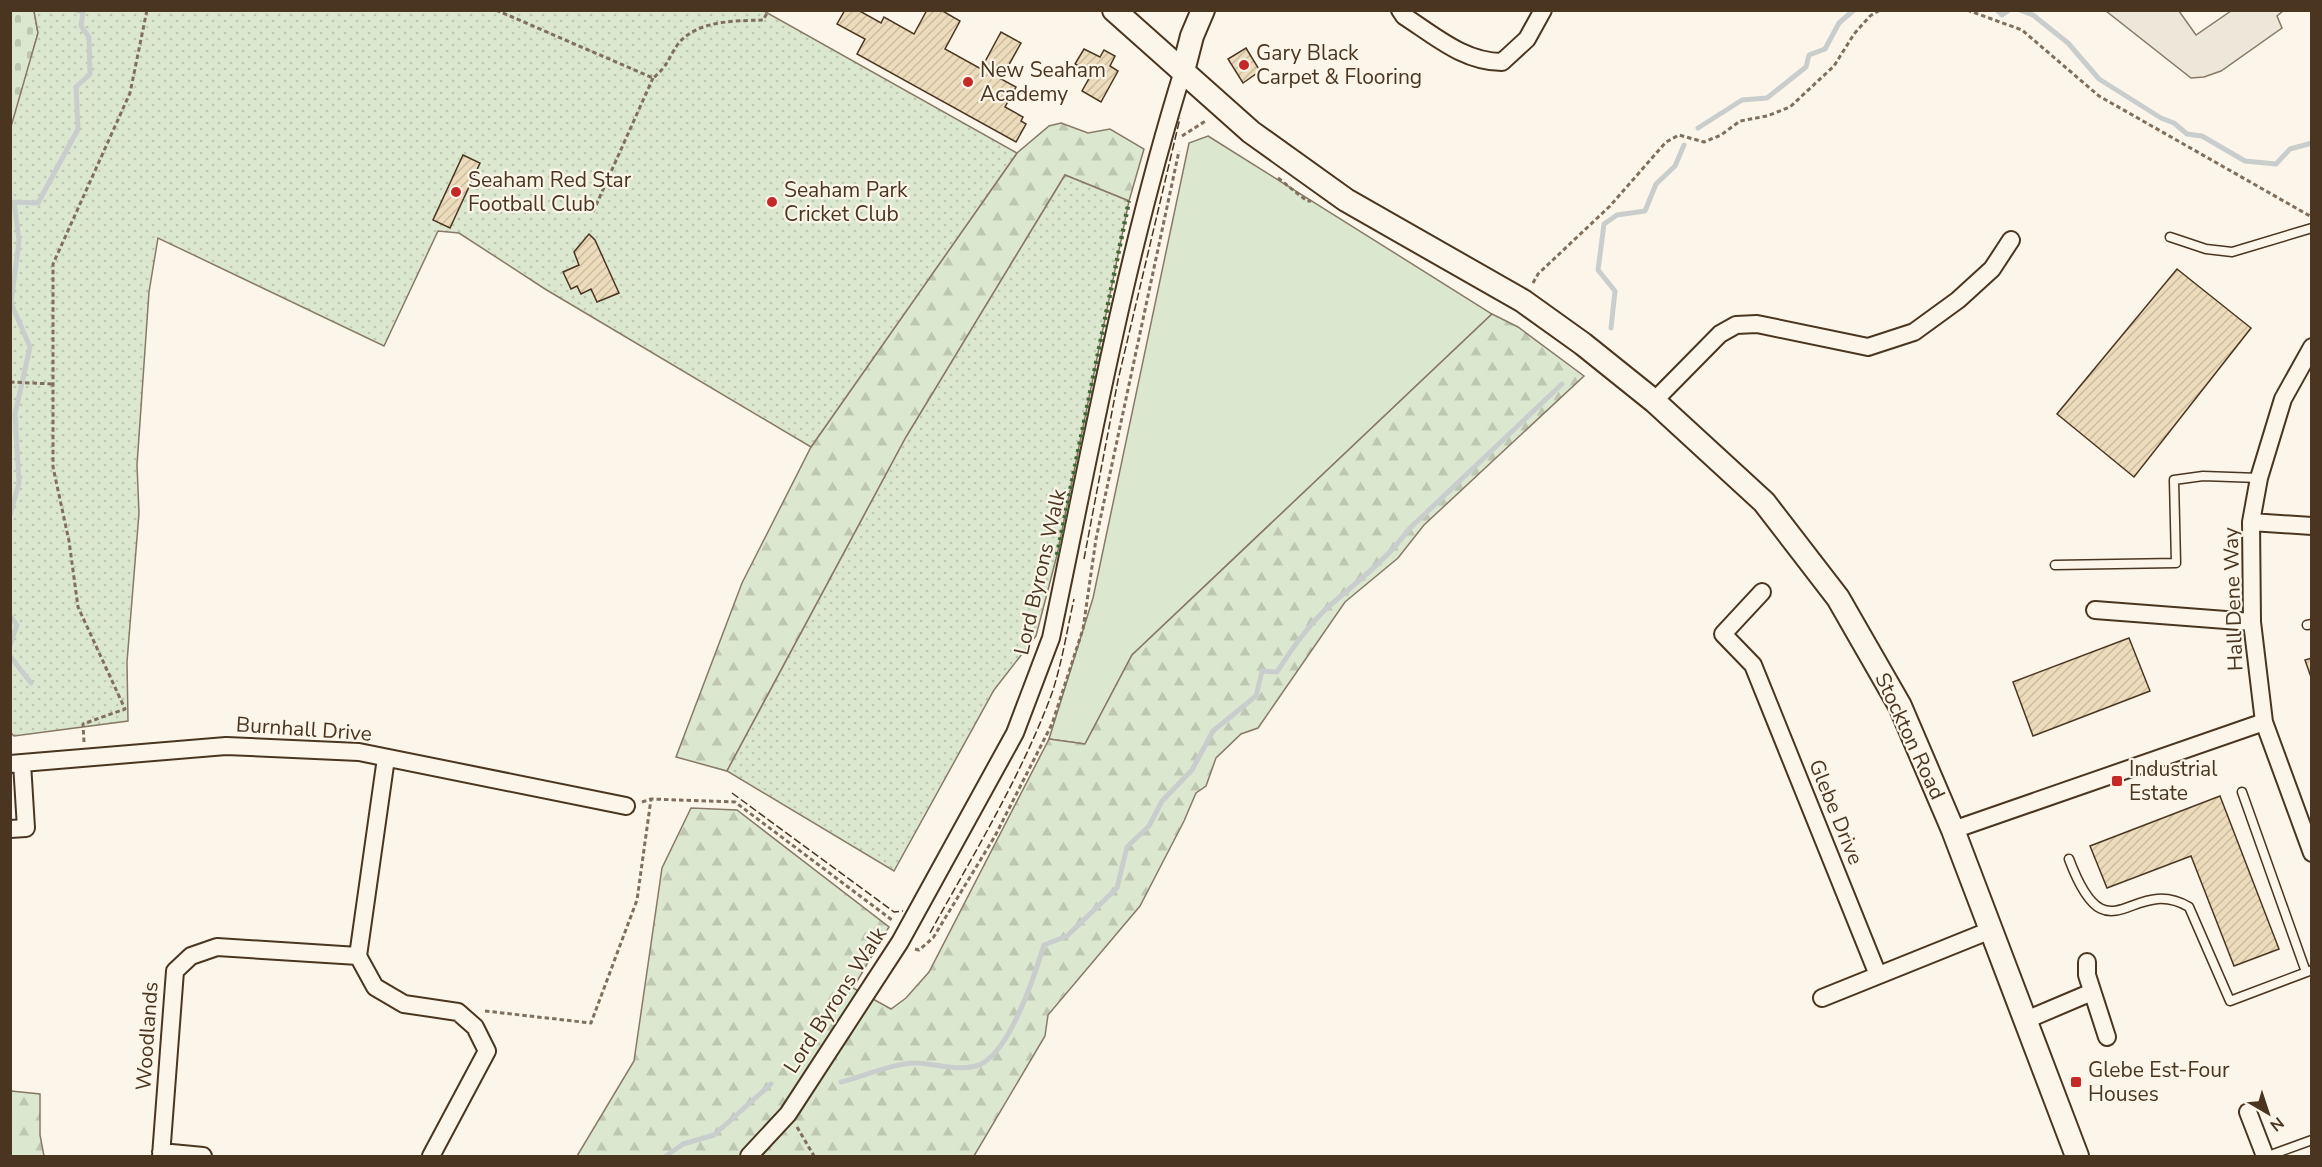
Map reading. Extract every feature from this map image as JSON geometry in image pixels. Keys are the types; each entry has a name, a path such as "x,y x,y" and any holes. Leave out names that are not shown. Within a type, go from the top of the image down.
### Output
{"main road":[{"name":"Stockton Road","path":"1114,10 1251,132 1346,200 1523,301 1634,385 1764,502 1838,598 1900,706 1953,830 2077,1156"},
{"path":"1183,71 1192,36 1203,10"}],"street":[{"path":"1401,10 1404,16 1463,55 1484,62 1502,62 1527,39 1543,10"},
{"name":"Lord Byrons Walk","path":"749,1156 788,1114 900,942 1015,733 1052,638 1127,274 1153,166 1183,71"},
{"path":"1654,401 1720,334 1736,325 1756,324 1868,347 1914,332 1958,300 1992,269 2011,240"},
{"name":"Hall Dene Way","path":"2312,347 2283,399 2259,478 2251,522 2252,622 2264,722 2312,853"},
{"path":"2251,522 2312,526"},
{"name":"Glebe Drive","path":"1762,592 1723,634 1753,665 1878,975"},
{"path":"2095,610 2252,622"},
{"path":"1953,830 2264,722"},
{"name":"Burnhall Drive","path":"16,764 226,746 359,752 626,806"},
{"path":"386,758 358,956 375,987 404,1004 458,1012 475,1027 487,1051 431,1156"},
{"path":"10,829 26,828 16,764"},
{"path":"1822,998 1991,930"},
{"name":"Woodlands","path":"203,1156 161,1154 175,971 191,956 217,946 358,956"},
{"path":"2087,962 2087,975 2107,1037"},
{"path":"2026,1020 2092,992"},
{"path":"2248,1112 2267,1156"}],"lane":[{"path":"2170,237 2206,249 2232,252 2312,228"},
{"path":"2055,565 2176,563 2174,480 2203,476 2259,478"},
{"path":"2069,859 2080,888 2094,907 2110,912 2151,900 2174,898 2188,907 2229,1001 2309,971 2242,792"},
{"path":"2267,1156 2312,1140"}],"path":[{"path":"84,759 83,724 125,710 78,607 69,541 53,468 52,264 130,93 147,10"},
{"path":"496,10 653,78"},
{"path":"593,212 653,78 667,67 679,43 699,27 736,21 763,20 769,10"},
{"path":"1523,301 1538,274 1610,206 1666,142 1679,135 1704,142 1721,135 1740,121 1767,116 1790,107 1834,66 1854,34 1870,16 1881,10"},
{"path":"1967,10 2022,30 2099,96 2312,217"},
{"path":"10,382 53,384"},
{"path":"465,1018 472,1010 591,1023 637,900 651,799"},
{"path":"626,806 651,799 735,802 897,925 894,937 900,942"},
{"path":"788,1114 814,1156"}],"green space":[{"path":"11,11 34,11 38,33 11,130"},
{"path":"34,11 764,11 1017,153 811,447 545,289 459,233 438,231 384,346 158,238 149,292 137,465 139,513 127,662 128,721 14,736 11,733 10,130 38,33"},
{"path":"1061,123 1088,133 1110,129 1144,149 1129,201 1065,175 906,437 727,771 676,757 742,583 811,447 1017,153 1049,126"},
{"path":"1208,136 1492,314 1132,655 1085,744 1049,739 1093,598 1189,143"},
{"path":"1065,175 1129,201 1057,555 1036,636 994,690 894,871 727,771 906,437"},
{"path":"1492,314 1518,327 1584,376 1424,525 1398,558 1345,602 1258,728 1241,734 1216,758 1206,786 1196,793 1140,906 1048,1015 1045,1036 974,1156 577,1156 634,1061 662,868 691,808 737,810 889,927 853,988 891,1009 906,998 929,972 1049,739 1085,744 1132,655"},
{"path":"11,1091 40,1094 40,1135 44,1156 11,1156"}],"shaded area":[{"path":"2106,11 2179,11 2196,35 2231,11 2283,11 2277,16 2282,28 2221,71 2204,77 2191,78"}],"building":[{"path":"845,10 858,10 881,23 884,17 914,34 927,10 941,10 960,21 945,49 981,69 1001,32 1021,43 1001,79 1016,87 1005,107 1023,117 1021,121 1026,124 1016,142 857,54 865,39 837,24"},
{"name":"Gary Black Carpet & Flooring","path":"1246,48 1260,71 1243,83 1228,59"},
{"path":"1084,49 1100,57 1104,50 1115,56 1110,66 1118,71 1101,102 1082,91 1092,73 1075,64"},
{"name":"Seaham Red Star Football Club","path":"463,155 480,163 450,228 433,220"},
{"path":"589,234 595,240 619,293 597,302 591,289 581,294 577,286 571,289 563,272 579,265 574,252"},
{"path":"2177,269 2251,328 2134,477 2057,414"},
{"path":"2129,638 2150,691 2033,736 2013,682"},
{"path":"2312,658 2312,680 2305,660"},
{"path":"2220,796 2279,949 2234,966 2191,856 2107,888 2090,846"}],"waterway":[{"path":"10,515 19,483 15,414 30,347 11,303 19,241 14,202 38,203 78,129 76,87 90,74 89,37 81,26 83,12 76,10"},
{"path":"1698,128 1742,100 1767,98 1806,67 1809,55 1825,49 1839,23 1854,10"},
{"path":"1997,10 2002,15 2009,10"},
{"path":"2020,10 2033,15 2068,43 2099,79 2161,118 2174,123 2187,134 2202,136 2245,161 2276,164 2290,149 2312,143"},
{"path":"1611,328 1615,291 1598,270 1604,224 1617,215 1645,211 1656,184 1675,166 1684,145"},
{"path":"841,1082 909,1063 961,1068 976,1066 988,1059 1010,1031 1019,1013 1044,945 1067,936 1117,888 1127,847 1149,826 1162,801 1192,770 1213,731 1256,696 1262,671 1277,672 1319,616 1380,562 1409,529 1562,384"},
{"path":"10,616 17,625 10,645"},
{"path":"10,656 31,683"},
{"path":"666,1156 683,1144 714,1135 771,1084"}],"hedge":[{"path":"1057,555 1129,201"}],"fence":[{"path":"1084,559 1118,380 1180,118"},
{"path":"930,933 996,815 1040,724 1056,682 1074,599"},
{"path":"732,793 894,912 903,911"}],"place":[{"name":"Gary Black Carpet & Flooring","path":"1244,65"},
{"name":"New Seaham Academy","path":"968,82"},
{"name":"Seaham Red Star Football Club","path":"456,192"},
{"name":"Seaham Park Cricket Club","path":"772,202"},
{"name":"Industrial Estate","path":"2117,781"},
{"name":"Glebe Est-Four Houses","path":"2076,1082"}]}
